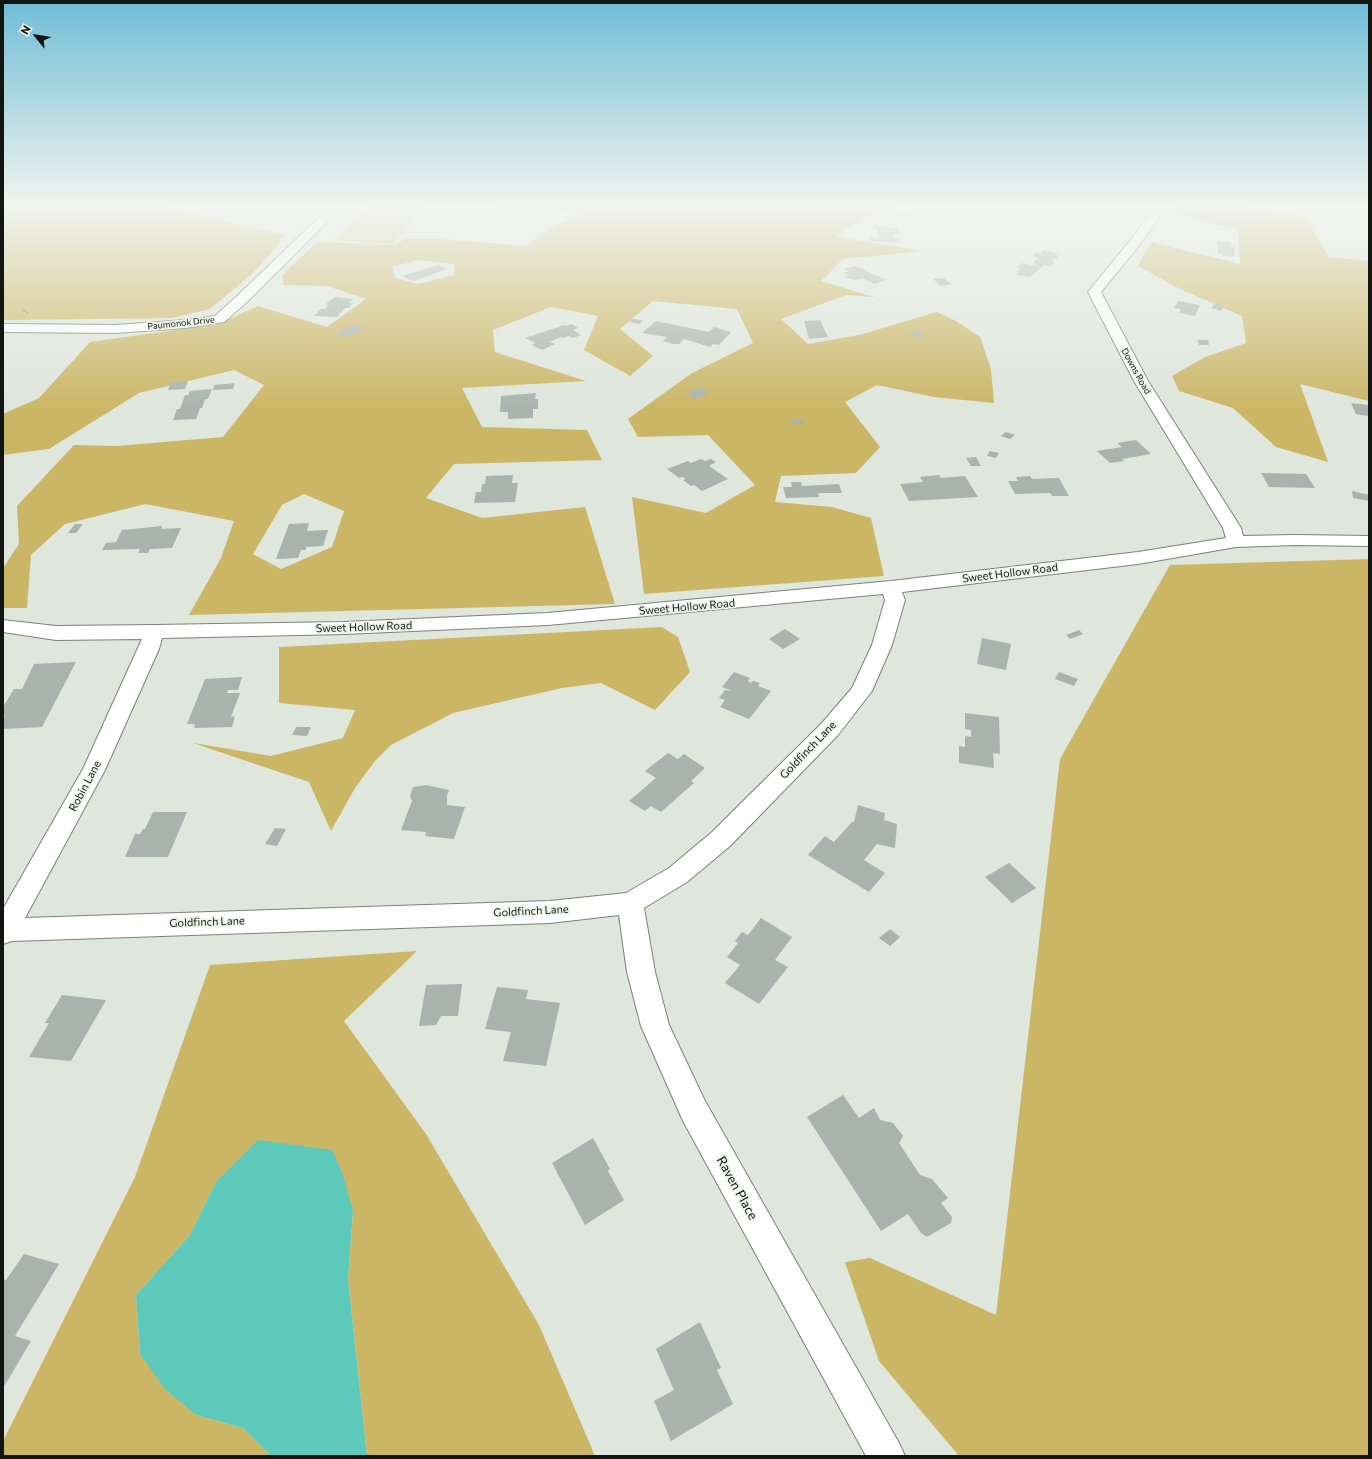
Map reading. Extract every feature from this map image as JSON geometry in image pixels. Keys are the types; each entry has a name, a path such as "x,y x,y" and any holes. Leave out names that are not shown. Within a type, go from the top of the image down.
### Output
{"street":[{"name":"Paumonok Drive","path":"3,328 116,329 185,324 219,319 267,274"},
{"name":"Downs Road","path":"1108,274 1094,292 1141,381 1232,528 1236,542"},
{"name":"Sweet Hollow Road","path":"3,626 56,633 154,632 344,628 548,619 891,587 1138,558 1236,542 1295,540 1369,541"},
{"name":"Goldfinch Lane","path":"4,931 278,919 550,912 630,903 678,875 721,839 830,729 861,691 882,645 895,600 891,587"},
{"name":"Robin Lane","path":"4,931 94,770 149,649 154,632"},
{"name":"Raven Place","path":"630,903 641,972 655,1026 694,1111 886,1456"}],"shaded area":[{"path":"3,274 252,274 210,309 172,318 3,320"},
{"path":"394,274 395,278 418,284 454,274 828,274 821,281 874,297 846,295 781,319 808,344 859,335 937,312 956,321 980,337 991,369 994,403 934,397 877,385 845,402 880,447 856,473 781,476 775,502 832,507 871,518 884,576 644,594 632,497 706,513 755,485 708,435 638,437 628,419 692,373 753,343 737,309 653,301 620,329 653,356 630,376 584,350 598,316 551,307 493,330 495,352 586,381 462,388 482,427 587,430 602,460 454,464 426,498 482,518 585,507 615,604 189,615 221,558 234,521 145,504 65,524 31,555 27,608 3,608 3,568 19,544 17,506 74,445 117,446 223,437 264,385 234,370 139,393 49,449 3,455 3,414 39,398 90,342 218,324 258,306 327,327 366,299 327,286 284,285 282,275","holes":["304,494 344,511 332,547 281,569 253,554 282,505"]},
{"path":"1153,274 1369,274 1369,401 1300,384 1328,462 1276,447 1233,408 1179,391 1172,376 1205,357 1246,343 1242,316 1180,289"},
{"path":"1369,559 1369,1456 959,1456 879,1361 845,1262 870,1258 996,1315 1060,759 1170,565"},
{"path":"662,627 678,637 690,672 655,710 601,683 562,688 453,713 391,745 375,761 355,788 331,831 309,782 193,743 271,756 343,738 355,710 279,703 279,647"},
{"path":"417,951 344,1021 426,1134 539,1325 595,1456 367,1456 348,1279 353,1211 216,1182 190,1235 136,1295 140,1354 196,1415 243,1428 271,1456 3,1456 3,1441 135,1177 210,965"}],"water":[{"path":"258,1140 332,1150 343,1175 353,1211 348,1279 367,1456 271,1456 243,1428 196,1415 165,1389 140,1354 136,1295 190,1235 216,1182"}],"building":[{"path":"408,274 433,274 413,281 402,276"},
{"path":"847,274 873,274 886,280 874,284 862,278 855,280 844,277 849,275"},
{"path":"1017,274 1033,274 1030,277 1016,275"},
{"path":"944,278 951,284 941,286 933,279"},
{"path":"335,297 353,299 349,303 353,303 349,308 345,308 337,317 314,316 321,309 325,309 328,305 326,304"},
{"path":"1178,301 1200,305 1195,316 1179,313 1181,309 1174,308"},
{"path":"1214,304 1224,306 1221,311 1211,308"},
{"path":"632,319 643,320 640,324 629,322"},
{"path":"820,320 828,337 809,339 804,321"},
{"path":"656,321 709,332 714,327 731,332 719,345 713,344 710,347 684,339 679,344 673,344 663,341 667,337 642,333"},
{"path":"571,324 578,328 573,330 581,335 573,338 569,336 564,338 561,337 550,342 555,344 542,350 532,345 535,343 525,338 564,325 566,326"},
{"path":"357,325 364,330 344,337 337,332"},
{"path":"920,331 924,334 920,334 923,337 919,338 910,332"},
{"path":"1197,340 1208,340 1209,345 1199,345"},
{"path":"188,381 185,389 168,390 171,382"},
{"path":"235,383 233,389 213,390 214,385"},
{"path":"701,387 709,393 695,399 686,393"},
{"path":"212,389 208,399 205,399 202,408 200,408 196,419 173,420 177,409 180,409 185,395 188,395 190,391"},
{"path":"536,393 535,399 538,399 538,409 533,409 533,418 508,419 508,412 500,412 501,396"},
{"path":"1351,403 1369,405 1369,416 1356,414"},
{"path":"802,419 804,424 792,424 791,420"},
{"path":"1006,432 1015,435 1010,439 1001,436"},
{"path":"1136,440 1151,454 1122,459 1125,461 1110,463 1097,451 1122,447 1117,443"},
{"path":"990,451 999,453 996,458 987,456"},
{"path":"976,457 981,466 971,466 966,458"},
{"path":"701,459 705,461 711,459 716,462 709,466 728,479 702,491 683,480 686,479 682,477 679,478 667,469 688,461 691,463"},
{"path":"1261,473 1306,474 1315,488 1269,487"},
{"path":"513,475 512,483 518,483 515,502 474,503 476,492 481,492 482,484 485,484 486,476"},
{"path":"939,475 941,478 965,476 978,497 909,501 900,484 923,482 920,477"},
{"path":"1030,476 1032,479 1059,478 1069,496 1052,496 1050,493 1015,494 1008,481 1018,481 1016,477"},
{"path":"791,482 801,482 802,486 839,484 842,493 818,493 819,497 786,498 783,487 792,487"},
{"path":"1352,491 1369,495 1369,501 1353,498"},
{"path":"309,523 307,531 328,530 323,546 306,547 306,550 301,550 298,558 276,559 289,524"},
{"path":"75,524 83,524 76,533 68,533"},
{"path":"162,526 161,529 181,528 172,548 150,549 148,553 138,553 140,549 102,550 106,543 116,542 122,530"},
{"path":"785,629 800,639 783,649 769,639"},
{"path":"1079,630 1083,634 1070,639 1066,635"},
{"path":"982,638 1011,644 1006,670 977,664"},
{"path":"76,662 42,727 3,729 3,719 5,715 3,715 3,707 14,689 22,689 34,664"},
{"path":"734,672 750,678 748,681 751,683 753,681 760,683 758,686 771,691 749,719 720,707 725,700 719,698 725,690 732,691 722,687"},
{"path":"1059,672 1078,679 1074,686 1055,679"},
{"path":"242,677 238,690 228,690 227,693 240,693 231,717 235,716 232,727 194,728 195,724 187,724 205,679"},
{"path":"965,713 999,717 1000,754 993,753 994,768 959,763 959,746 965,747 965,736 971,737 971,730 965,729"},
{"path":"296,727 311,727 307,736 292,735"},
{"path":"668,753 678,759 684,754 705,768 691,781 694,783 661,812 651,806 645,811 629,801 656,778 645,771"},
{"path":"426,785 449,790 447,805 465,807 454,839 425,836 426,832 401,830 412,801 410,796 413,787"},
{"path":"858,805 885,813 884,820 897,824 895,848 877,844 864,860 885,873 869,892 808,855 825,836 834,842 852,822 854,822"},
{"path":"153,812 187,812 168,857 125,857 135,834 140,834 143,829 145,829"},
{"path":"275,828 286,829 277,846 265,844"},
{"path":"1009,863 1036,888 1012,903 985,877"},
{"path":"761,918 792,937 775,960 788,967 759,1004 725,983 740,965 727,957 738,943 735,941 742,932 748,935"},
{"path":"890,929 900,937 890,946 879,938"},
{"path":"462,984 458,1016 441,1016 436,1025 419,1026 426,985"},
{"path":"497,987 528,990 526,999 560,1003 546,1066 503,1061 511,1032 485,1029"},
{"path":"62,995 106,1000 71,1061 29,1057 49,1023 45,1023"},
{"path":"843,1095 859,1118 874,1108 880,1120 893,1123 903,1136 899,1143 920,1175 932,1179 948,1198 941,1203 952,1217 951,1223 927,1237 921,1233 908,1214 881,1231 807,1117"},
{"path":"593,1138 610,1169 608,1171 624,1200 585,1225 552,1163"},
{"path":"24,1254 59,1264 15,1336 31,1341 5,1385 3,1384 3,1279 6,1280"},
{"path":"700,1322 721,1368 717,1370 733,1404 671,1441 654,1401 674,1390 656,1349"}]}
